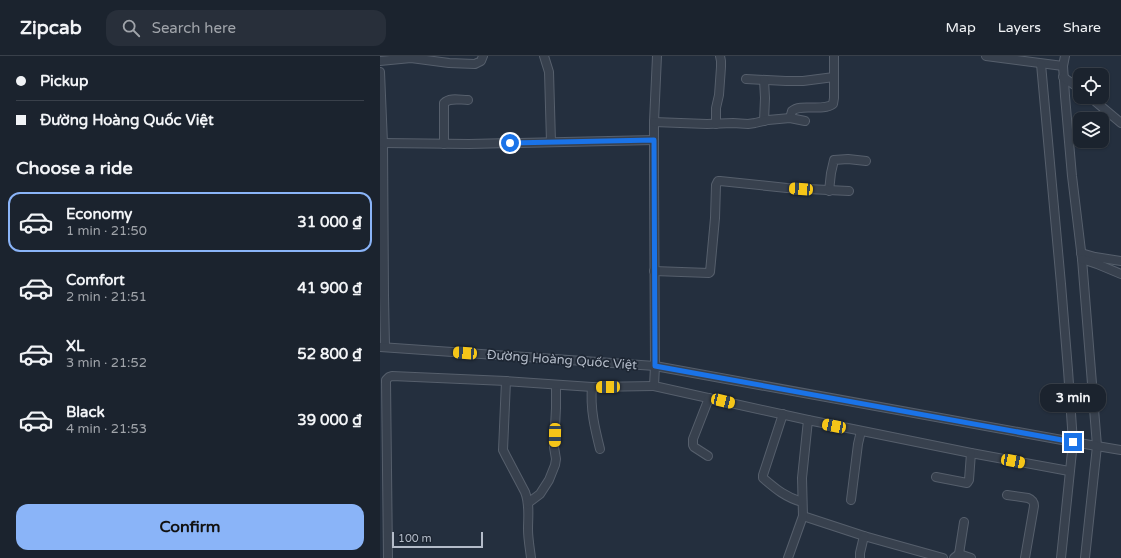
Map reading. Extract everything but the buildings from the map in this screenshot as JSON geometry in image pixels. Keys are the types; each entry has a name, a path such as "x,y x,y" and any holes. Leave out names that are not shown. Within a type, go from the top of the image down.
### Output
{"street":[{"path":"380,61 411,58 449,63 475,64 481,61 483,56"},
{"path":"544,56 549,72 551,142"},
{"path":"654,383 654,122 657,56"},
{"path":"716,124 716,108 722,67 720,56"},
{"path":"790,118 792,111 797,108 827,107 833,104 834,56"},
{"path":"986,56 1062,66"},
{"path":"1066,56 1062,66 1081,256 1097,446 1084,558"},
{"path":"1041,64 1062,291 1073,442 1061,558"},
{"path":"380,72 383,143 383,347"},
{"path":"1063,77 1073,84"},
{"path":"746,79 803,81 834,78"},
{"path":"764,80 764,121"},
{"path":"444,144 444,103 447,100 468,100"},
{"path":"1098,104 1121,123"},
{"path":"654,122 755,124 764,121 790,118 806,121"},
{"path":"383,143 444,144 654,140"},
{"path":"829,191 834,160 848,159 866,161"},
{"path":"654,271 710,272 715,218 716,185 720,180 787,188 849,191"},
{"path":"1081,256 1121,261"},
{"path":"1081,256 1121,274"},
{"name":"Đường Hoàng Quốc Việt","path":"383,347 655,369 1121,450"},
{"path":"388,558 386,380 392,376 506,381 592,387 654,383 709,398 861,431 971,453 1070,467"},
{"path":"506,381 503,450 526,492 531,558"},
{"path":"528,503 540,494 549,480 555,465 556,459 554,447 556,385"},
{"path":"592,387 592,410 600,449"},
{"path":"708,456 694,447 692,439 709,398"},
{"path":"783,414 763,478 775,487 781,494 802,502"},
{"path":"788,558 803,516 802,478 808,420"},
{"path":"851,500 861,431"},
{"path":"936,477 967,484 969,480 971,453"},
{"path":"1007,495 1028,498 1034,503 1025,558"},
{"path":"803,516 864,536 943,558"},
{"path":"964,522 956,556 971,558"},
{"path":"860,558 864,536"}],"route":[{"path":"510,143 654,140 655,366 1073,442"}]}
